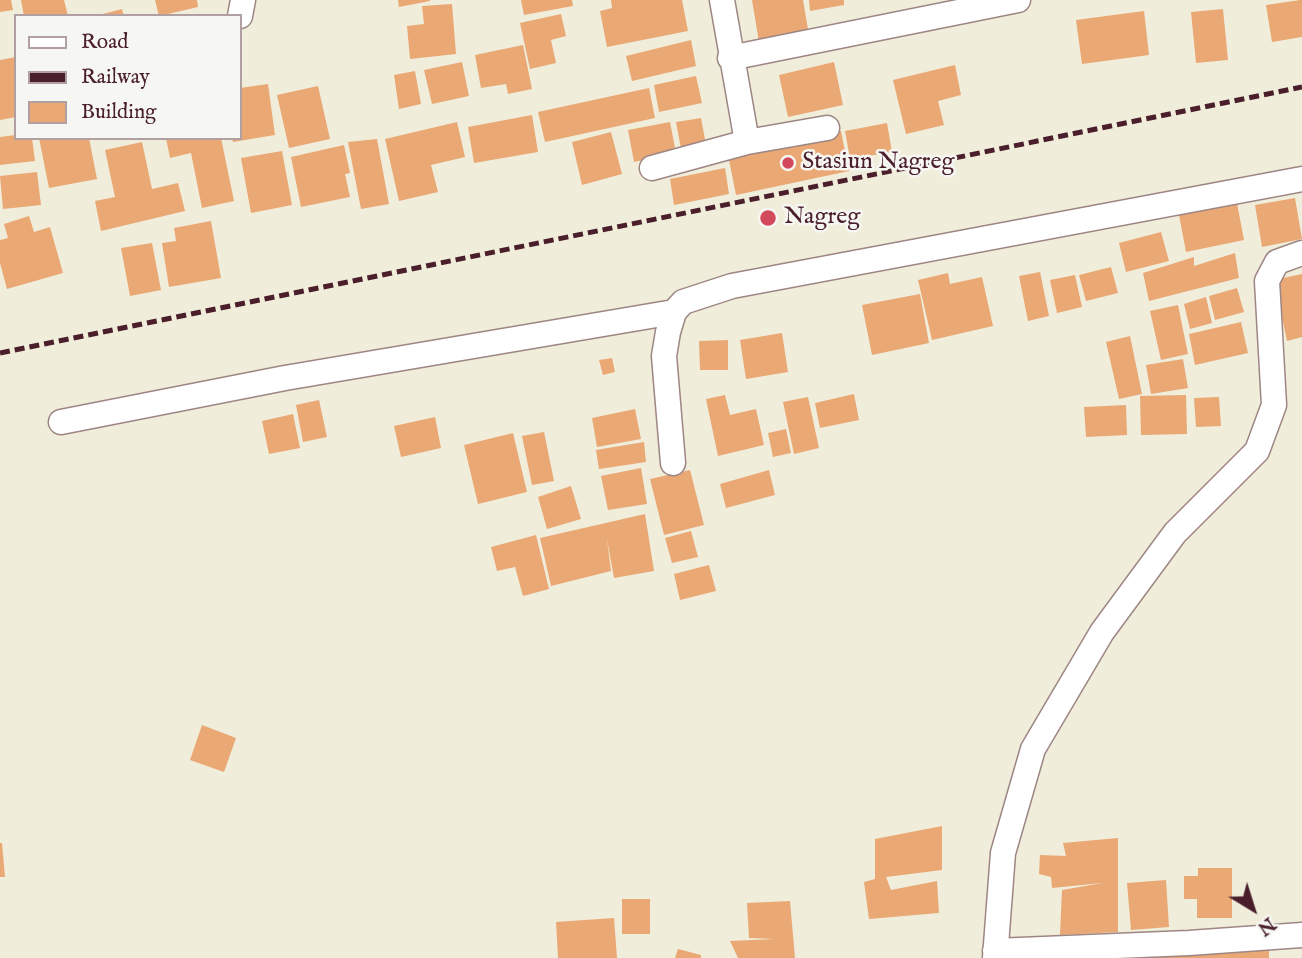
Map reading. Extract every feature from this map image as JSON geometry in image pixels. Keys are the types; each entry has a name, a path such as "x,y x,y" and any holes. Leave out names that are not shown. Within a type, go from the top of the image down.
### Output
{"street":[{"path":"722,0 730,58 747,142"},
{"path":"730,58 1018,0"},
{"path":"652,168 747,142 827,128"},
{"path":"673,463 664,356 674,312 683,302 732,286 1302,179"},
{"path":"1302,253 1277,262 1267,281 1274,405 1257,451 1175,533 1102,632 1033,750 1003,853 995,954 1302,935"},
{"path":"61,422 285,378 674,312"}],"building":[{"path":"0,0 11,0 13,10 0,12"},
{"path":"21,0 64,0 68,14 24,14"},
{"path":"155,0 197,0 198,7 158,14"},
{"path":"398,0 430,0 430,1 399,7"},
{"path":"521,0 572,0 573,6 524,15"},
{"path":"611,0 682,0 688,31 607,47 600,11 612,8"},
{"path":"752,0 803,0 809,35 759,42"},
{"path":"809,0 844,0 844,5 810,11"},
{"path":"1302,0 1302,37 1272,42 1266,5"},
{"path":"452,4 456,54 410,59 407,26 424,24 422,6"},
{"path":"122,9 123,14 103,14"},
{"path":"1223,9 1228,60 1196,63 1191,12"},
{"path":"1144,11 1149,55 1082,64 1076,20"},
{"path":"561,14 566,36 551,40 556,63 530,69 520,23"},
{"path":"691,40 696,66 632,81 626,56"},
{"path":"523,45 532,89 508,94 506,84 481,88 475,55"},
{"path":"14,57 14,117 0,120 0,60"},
{"path":"462,62 469,96 432,104 424,70"},
{"path":"834,62 843,105 788,117 779,75"},
{"path":"955,65 961,95 938,101 944,125 906,134 893,80"},
{"path":"415,71 421,104 399,109 394,75"},
{"path":"696,76 702,103 659,112 654,85"},
{"path":"268,84 275,135 233,142 242,140 242,88"},
{"path":"318,86 330,139 289,148 277,95"},
{"path":"649,88 655,118 545,142 538,112"},
{"path":"532,115 538,152 474,163 468,127"},
{"path":"701,118 707,150 682,154 676,122"},
{"path":"457,122 465,157 431,165 438,192 399,201 385,139"},
{"path":"670,122 676,153 634,162 628,130"},
{"path":"887,123 892,152 850,159 845,131"},
{"name":"Stasiun Nagreg","path":"841,131 849,171 736,195 728,155"},
{"path":"611,132 622,174 582,185 572,142"},
{"path":"14,135 14,140 32,140 35,161 0,165 0,137"},
{"path":"377,139 389,204 361,209 348,142"},
{"path":"39,140 89,140 97,179 49,188"},
{"path":"166,140 221,140 234,201 202,208 191,153 170,158"},
{"path":"142,142 152,189 178,183 185,211 101,231 95,201 115,197 105,150"},
{"path":"344,145 350,173 345,174 350,197 301,207 291,157"},
{"path":"282,151 292,205 251,213 241,158"},
{"path":"725,168 729,194 674,205 670,179"},
{"path":"37,172 41,205 3,209 0,176"},
{"path":"1295,198 1302,239 1262,247 1255,205"},
{"path":"1237,203 1244,240 1186,252 1179,215"},
{"path":"29,216 34,232 50,227 63,273 7,289 0,263 0,240 8,238 4,224"},
{"path":"211,221 221,278 169,287 162,243 176,241 174,228"},
{"path":"1161,232 1169,261 1126,272 1119,243"},
{"path":"152,243 161,290 130,296 121,248"},
{"path":"1235,253 1239,278 1149,301 1143,273 1194,257 1194,266"},
{"path":"1111,267 1118,293 1086,301 1079,275"},
{"path":"1040,272 1049,316 1028,321 1019,276"},
{"path":"948,273 950,284 982,277 993,326 932,340 918,280"},
{"path":"1302,274 1302,337 1287,341 1274,280"},
{"path":"1075,275 1082,307 1057,313 1050,280"},
{"path":"1237,288 1244,312 1215,320 1209,296"},
{"path":"920,294 929,343 872,355 862,305"},
{"path":"1206,297 1212,323 1190,329 1184,304"},
{"path":"1178,305 1188,354 1161,360 1150,311"},
{"path":"1241,322 1248,353 1195,365 1189,334"},
{"path":"782,333 788,372 746,379 740,340"},
{"path":"1130,336 1142,394 1119,399 1106,342"},
{"path":"728,340 728,370 700,370 699,341"},
{"path":"612,358 615,372 603,375 599,360"},
{"path":"1183,359 1188,388 1151,394 1146,365"},
{"path":"854,394 859,420 820,428 815,403"},
{"path":"725,395 730,415 756,409 764,445 718,456 706,399"},
{"path":"1186,395 1187,434 1141,435 1140,396"},
{"path":"808,397 819,448 794,454 783,402"},
{"path":"1219,397 1221,426 1196,427 1194,398"},
{"path":"319,400 327,437 303,442 296,405"},
{"path":"1126,405 1127,435 1086,437 1084,407"},
{"path":"635,409 641,439 597,447 592,418"},
{"path":"293,414 300,448 269,454 262,421"},
{"path":"435,417 441,448 401,457 394,426"},
{"path":"786,429 791,453 773,457 768,433"},
{"path":"544,432 554,481 532,485 522,436"},
{"path":"513,433 527,492 478,504 464,445"},
{"path":"644,442 646,462 599,469 596,450"},
{"path":"641,468 647,504 608,510 601,476"},
{"path":"690,470 704,525 664,535 650,479"},
{"path":"769,470 775,495 726,508 720,484"},
{"path":"571,486 581,519 547,529 538,497"},
{"path":"645,514 654,571 614,578 607,539 611,571 551,586 540,538"},
{"path":"691,531 698,557 672,563 665,538"},
{"path":"536,535 549,589 523,596 515,567 497,571 491,547"},
{"path":"709,565 716,591 680,600 674,574"},
{"path":"202,725 236,738 224,772 190,760"},
{"path":"942,826 942,870 886,877 891,890 937,881 939,913 869,919 864,882 875,879 875,839"},
{"path":"1118,838 1118,932 1060,935 1062,890 1102,883 1052,888 1051,877 1039,874 1040,855 1066,856 1063,843"},
{"path":"2,843 5,877 0,877"},
{"path":"1198,868 1232,868 1232,918 1197,918 1197,899 1184,899 1184,876 1198,876"},
{"path":"1166,880 1169,927 1131,930 1127,883"},
{"path":"622,899 650,899 650,934 622,934"},
{"path":"790,901 795,958 738,958 730,941 775,939 749,938 747,903"},
{"path":"614,918 617,958 558,958 556,922"},
{"path":"678,949 701,955 701,958 675,958"},
{"path":"1269,949 1269,958 1156,958 1157,952"}],"railway":[{"path":"0,353 1302,87"}],"place":[{"name":"Stasiun Nagreg","path":"788,163"},
{"name":"Nagreg","path":"768,218"}]}
